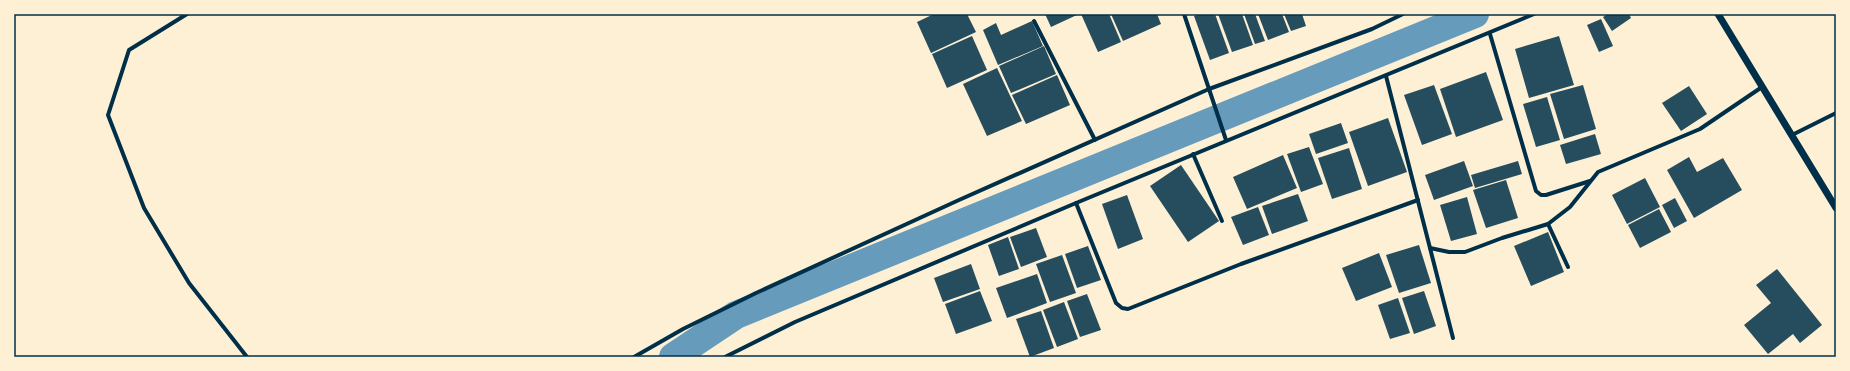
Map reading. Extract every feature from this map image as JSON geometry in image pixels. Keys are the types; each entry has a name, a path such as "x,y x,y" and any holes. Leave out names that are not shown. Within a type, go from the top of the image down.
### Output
{"street":[{"path":"187,14 129,50 108,115 144,208 189,283 247,357"},
{"path":"1184,14 1226,140"},
{"path":"634,357 683,329 756,293 958,200 1209,89 1372,29 1403,14"},
{"path":"725,357 795,322 1226,140 1490,34 1534,14"},
{"path":"1718,14 1836,208"},
{"path":"1034,21 1095,140"},
{"path":"1490,34 1536,191 1541,195 1546,195 1591,180"},
{"path":"1386,76 1453,338"},
{"path":"1430,248 1449,252 1465,252 1502,238 1548,224 1570,206 1598,172 1700,129 1762,87"},
{"path":"1792,135 1836,113"},
{"path":"1193,154 1222,221"},
{"path":"1076,203 1116,302 1122,308 1128,309 1241,264 1418,200"},
{"path":"1548,224 1568,267"}],"building":[{"path":"934,14 967,14 976,32 931,53 917,22"},
{"path":"1045,14 1079,14 1051,27"},
{"path":"1081,14 1109,14 1121,42 1098,52"},
{"path":"1111,14 1157,14 1161,24 1123,41"},
{"path":"1200,14 1215,14 1229,53 1210,60 1194,16"},
{"path":"1218,14 1242,14 1253,45 1232,52"},
{"path":"1244,14 1255,14 1265,41 1255,44"},
{"path":"1258,14 1282,14 1289,32 1268,40"},
{"path":"1284,14 1302,14 1306,26 1291,31"},
{"path":"1608,14 1629,14 1631,18 1612,31 1603,17"},
{"path":"1601,19 1613,46 1599,52 1587,25"},
{"path":"1032,21 1043,46 998,65 983,30 996,23 1001,35"},
{"path":"972,36 987,70 947,88 932,54"},
{"path":"1559,36 1574,85 1529,98 1515,49"},
{"path":"1044,46 1056,74 1011,93 999,66"},
{"path":"997,68 1022,121 987,136 963,84"},
{"path":"1486,72 1503,120 1456,137 1440,89"},
{"path":"1057,75 1070,105 1026,124 1012,95"},
{"path":"1434,85 1452,134 1422,145 1404,95"},
{"path":"1583,85 1596,129 1564,139 1550,94"},
{"path":"1689,86 1707,114 1681,131 1662,103"},
{"path":"1547,97 1560,140 1536,147 1523,104"},
{"path":"1388,118 1407,172 1368,186 1349,132"},
{"path":"1341,123 1348,143 1316,154 1309,134"},
{"path":"1595,134 1601,154 1566,164 1560,145"},
{"path":"1309,147 1323,184 1301,192 1287,154"},
{"path":"1349,148 1362,189 1332,199 1318,158"},
{"path":"1283,155 1297,188 1247,209 1233,177"},
{"path":"1689,157 1697,172 1723,158 1742,190 1694,218 1667,170"},
{"path":"1464,161 1473,186 1434,200 1425,175"},
{"path":"1518,161 1522,174 1475,188 1471,175"},
{"path":"1181,165 1219,221 1188,242 1150,186"},
{"path":"1645,178 1660,207 1627,224 1612,195"},
{"path":"1506,180 1518,218 1486,228 1473,190"},
{"path":"1298,194 1308,221 1272,234 1262,206"},
{"path":"1127,195 1143,239 1118,249 1102,204"},
{"path":"1467,197 1477,234 1451,241 1440,205"},
{"path":"1675,198 1687,221 1674,228 1662,205"},
{"path":"1258,207 1269,235 1243,245 1231,217"},
{"path":"1659,209 1671,232 1640,248 1628,225"},
{"path":"1036,228 1047,257 1021,267 1010,237"},
{"path":"1548,232 1564,272 1531,286 1514,246"},
{"path":"1008,237 1019,269 999,276 988,245"},
{"path":"1419,245 1431,283 1399,293 1386,255"},
{"path":"1088,246 1101,280 1077,288 1065,254"},
{"path":"1379,253 1392,287 1356,301 1342,268"},
{"path":"1062,255 1076,293 1050,302 1036,264"},
{"path":"971,264 980,289 943,302 934,278"},
{"path":"1777,269 1822,325 1800,343 1793,334 1768,354 1744,325 1771,303 1756,285"},
{"path":"1037,274 1047,303 1007,318 996,288"},
{"path":"980,291 992,321 956,334 945,304"},
{"path":"1424,291 1436,326 1414,334 1402,298"},
{"path":"1087,294 1101,330 1080,337 1067,301"},
{"path":"1398,298 1410,333 1390,339 1378,305"},
{"path":"1064,302 1078,339 1057,347 1043,310"},
{"path":"1041,311 1054,348 1030,357 1016,319"}],"waterway":[{"path":"673,357 736,315 1475,14"}]}
